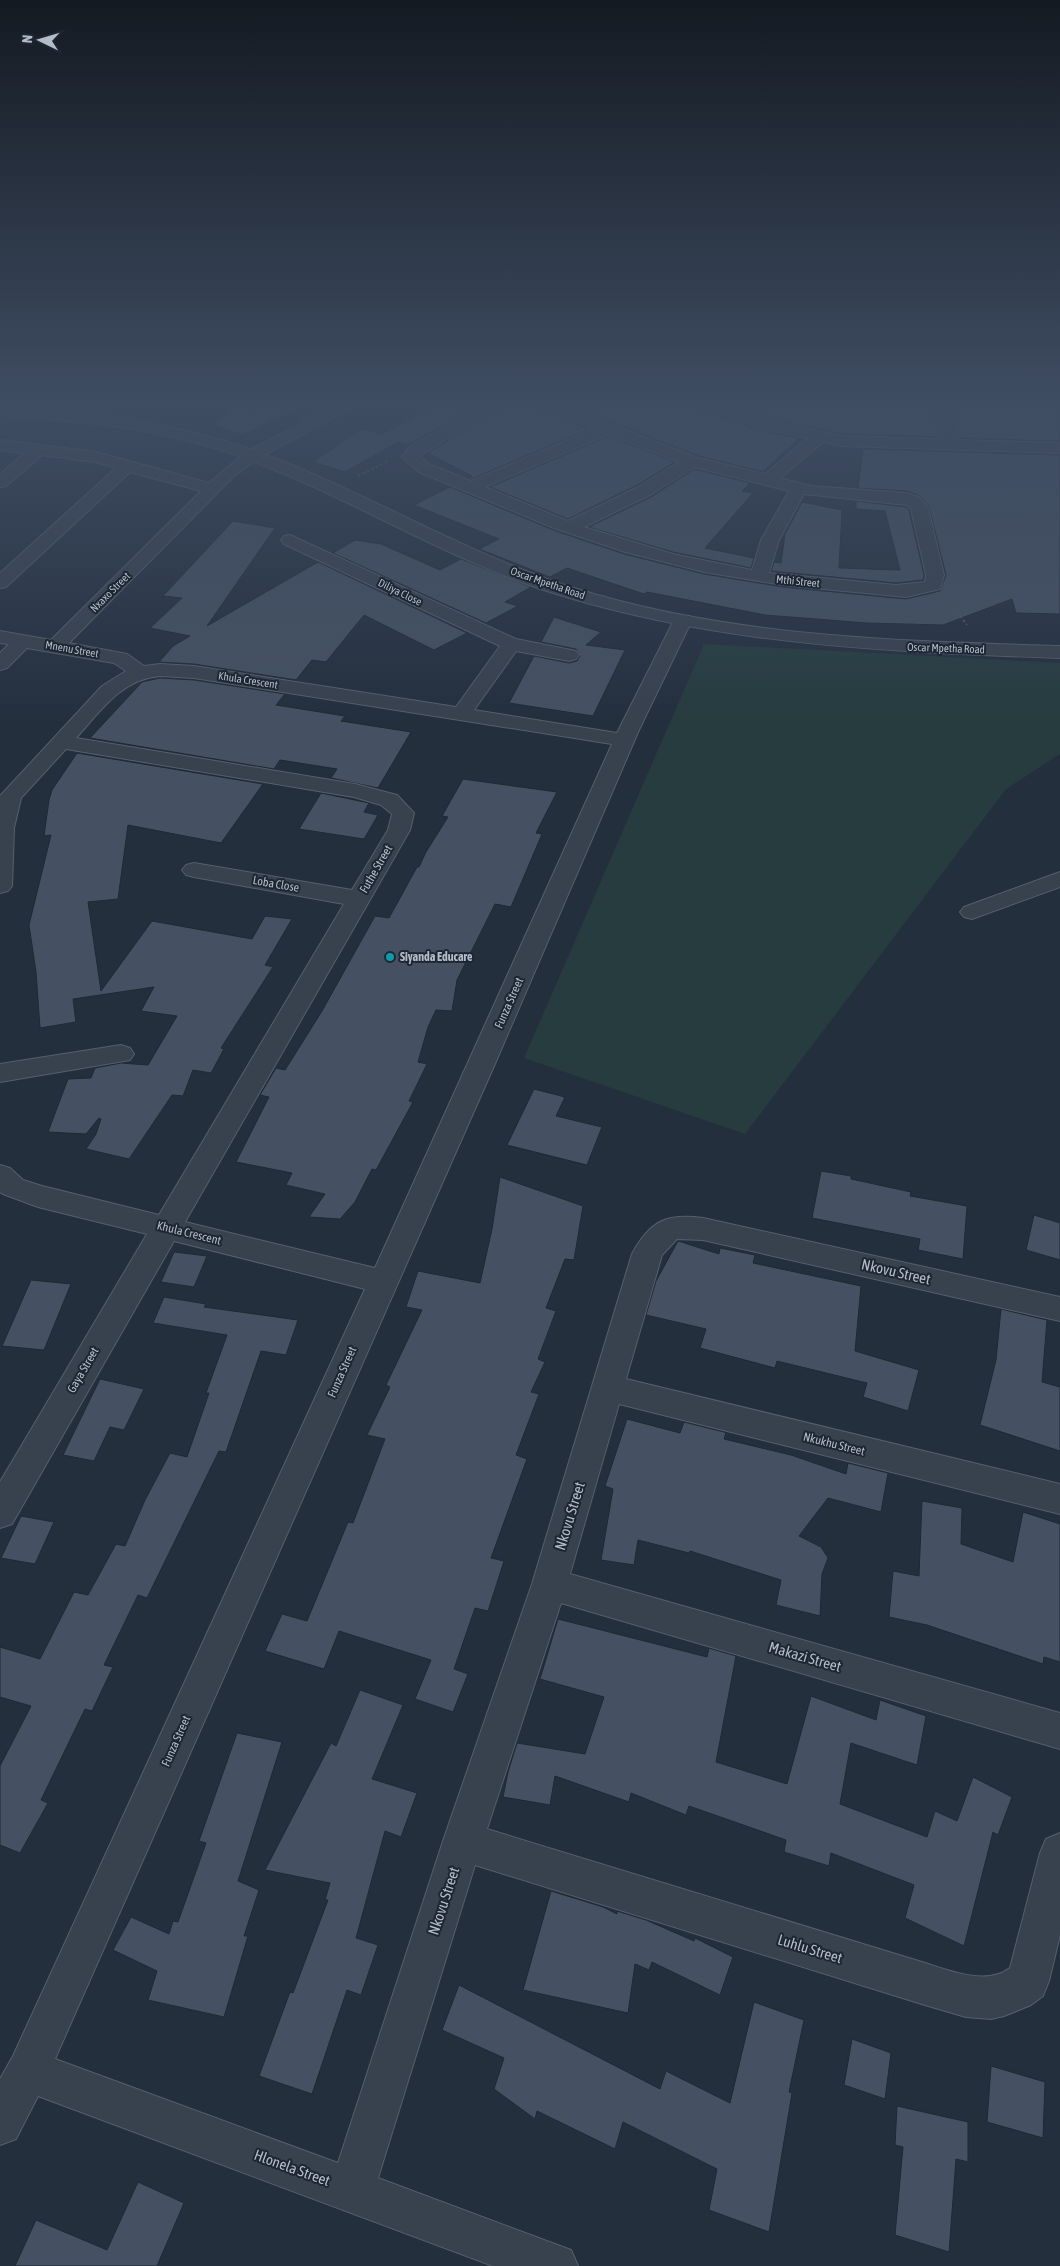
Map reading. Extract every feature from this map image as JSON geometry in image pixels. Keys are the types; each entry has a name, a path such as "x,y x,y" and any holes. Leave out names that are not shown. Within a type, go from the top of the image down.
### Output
{"street":[{"path":"3,578 80,509"},
{"name":"Nxaxo Street","path":"56,646 192,509"},
{"name":"Oscar Mpetha Road","path":"372,509 516,573 584,596 683,620 750,632 849,643 1060,652"},
{"name":"Mthi Street","path":"521,509 569,528 700,565 759,577 884,589 929,588"},
{"path":"569,528 610,509"},
{"path":"759,577 770,540 787,509"},
{"path":"918,509 935,575 934,586 929,588"},
{"name":"Diliya Close","path":"290,540 511,644 569,655"},
{"name":"Funza Street","path":"0,2123 28,2071 625,740 683,620"},
{"name":"Mnenu Street","path":"0,637 120,658 140,672"},
{"path":"0,664 23,641"},
{"path":"462,713 511,644"},
{"name":"Khula Crescent","path":"0,886 2,805 110,690 120,681 140,672 194,672 625,740"},
{"name":"Futhe Street","path":"61,742 355,791 389,800 403,813 399,830 166,1227"},
{"name":"Loba Close","path":"194,870 359,899"},
{"path":"972,912 1060,879"},
{"path":"0,1072 121,1054"},
{"name":"Khula Crescent","path":"0,1175 13,1187 38,1196 382,1282"},
{"name":"Gaya Street","path":"0,1513 166,1227"},
{"name":"Nkovu Street","path":"352,2190 463,1841 550,1584 647,1254 662,1232 673,1228 703,1229 1060,1309"},
{"name":"Nkukhu Street","path":"609,1388 1060,1500"},
{"name":"Makazi Street","path":"550,1584 1060,1731"},
{"name":"Luhlu Street","path":"463,1841 925,1984 984,1999 1004,1998 1016,1992 1028,1981 1060,1853"},
{"name":"Hlonela Street","path":"28,2071 556,2266"}],"path":[{"path":"929,588 946,598 968,627"}],"green space":[{"path":"704,644 1060,663 1060,754 1006,789 745,1134 524,1058"}],"building":[{"path":"423,509 502,509 553,530 624,554 704,574 783,587 906,599 940,591 946,575 929,509 1060,509 1060,614 1016,613 1012,599 943,625 867,623 765,615 647,592 644,594 567,568 550,577 479,549 499,539"},
{"path":"543,509 589,509 568,519"},
{"path":"627,509 739,509 705,548 754,558 751,568 673,552 589,527"},
{"path":"798,509 842,510 839,568 900,570 885,511 856,509 909,510 924,575 923,580 896,583 771,571 774,562 781,563 785,534"},
{"path":"233,521 275,528 207,626 318,562 467,633 434,650 364,615 326,662 312,660 296,680 194,664 159,662 173,646 190,636 150,628 182,598 163,596"},
{"path":"355,540 381,544 440,570 461,559 531,587 505,602 518,606 486,623 333,553"},
{"path":"554,617 601,632 586,645 625,650 593,716 509,703 534,656 569,663 577,661 580,656 576,649 541,642"},
{"path":"160,678 194,680 285,694 276,705 345,716 341,721 411,732 378,788 331,778 337,769 280,760 274,769 90,738 142,682"},
{"path":"77,753 263,784 221,843 128,825 118,899 88,902 101,991 152,921 252,939 265,916 292,919 265,965 273,967 221,1048 224,1049 211,1073 193,1070 183,1096 172,1095 129,1159 86,1149 96,1134 101,1119 99,1118 86,1134 48,1132 68,1079 91,1078 95,1068 121,1063 148,1065 177,1016 141,1011 154,987 73,999 76,1022 40,1028 36,972 29,925 51,835 44,836 49,800 52,790"},
{"path":"463,779 557,792 536,833 542,834 511,907 495,904 457,980 452,1011 436,1010 428,1027 418,1062 427,1064 409,1101 413,1102 376,1170 372,1169 355,1202 340,1219 309,1217 325,1194 286,1185 292,1173 236,1162 269,1097 260,1095 276,1068 285,1070 322,1011 375,916 389,918 417,867 419,867 448,817 442,816"},
{"path":"321,793 369,803 364,812 378,815 364,839 299,829"},
{"path":"534,1089 565,1097 556,1116 602,1127 587,1165 507,1145"},
{"path":"821,1171 851,1176 851,1179 911,1192 910,1196 967,1206 963,1259 918,1250 920,1239 812,1218"},
{"path":"500,1177 583,1206 574,1260 565,1259 546,1308 556,1311 538,1359 545,1362 531,1392 539,1394 516,1455 527,1459 491,1558 504,1561 488,1611 475,1608 454,1669 468,1674 453,1712 415,1699 431,1660 339,1631 324,1669 265,1651 282,1614 307,1621 348,1522 353,1523 385,1439 367,1435 390,1387 386,1385 422,1310 406,1307 418,1271 480,1283 492,1229"},
{"path":"1034,1215 1060,1223 1060,1260 1026,1250"},
{"path":"678,1241 719,1254 720,1248 755,1255 753,1263 861,1286 855,1351 919,1370 908,1411 863,1397 867,1383 777,1361 775,1368 700,1348 706,1329 646,1315 656,1281"},
{"path":"174,1252 207,1256 194,1287 161,1282"},
{"path":"31,1280 71,1284 44,1350 2,1346"},
{"path":"164,1297 206,1304 204,1307 298,1320 286,1355 261,1351 226,1452 219,1451 147,1598 138,1595 104,1665 113,1667 92,1711 85,1709 41,1800 48,1803 20,1853 0,1845 0,1766 31,1706 0,1697 0,1647 40,1659 74,1592 88,1595 116,1544 125,1546 145,1500 170,1453 187,1457 209,1393 206,1393 227,1335 153,1323"},
{"path":"1001,1309 1047,1320 1042,1382 1060,1387 1060,1451 980,1425 996,1360"},
{"path":"100,1379 144,1389 124,1430 110,1427 94,1461 63,1455"},
{"path":"627,1419 680,1433 684,1422 724,1432 726,1433 724,1439 791,1455 846,1474 848,1463 888,1473 881,1512 828,1498 799,1536 821,1547 828,1558 822,1574 820,1616 776,1605 781,1580 690,1551 689,1553 638,1540 634,1565 601,1560 613,1489 605,1486"},
{"path":"922,1501 962,1508 961,1544 1013,1562 1023,1512 1060,1524 1060,1662 1044,1657 1043,1664 927,1625 889,1617 893,1571 919,1576"},
{"path":"21,1516 54,1522 35,1564 1,1558"},
{"path":"558,1619 707,1657 709,1648 736,1656 716,1762 787,1784 811,1696 876,1720 880,1700 926,1716 917,1765 851,1743 840,1804 927,1837 935,1811 957,1821 973,1777 1012,1797 998,1835 993,1832 964,1946 905,1918 914,1885 831,1853 829,1866 784,1852 786,1840 689,1806 686,1815 631,1793 629,1802 555,1776 550,1805 503,1797 517,1743 585,1754 604,1697 540,1679"},
{"path":"360,1690 403,1705 372,1779 417,1793 401,1837 385,1831 356,1938 378,1945 361,1995 347,1990 312,2094 259,2076 290,1992 293,1993 328,1900 325,1900 330,1883 265,1870 331,1743 336,1746"},
{"path":"237,1733 282,1742 238,1881 259,1890 244,1936 248,1936 224,2017 148,2000 157,1971 113,1950 131,1917 169,1934 173,1921 178,1922 206,1843 199,1841"},
{"path":"551,1891 603,1907 617,1914 617,1911 646,1920 694,1941 695,1938 733,1957 720,1995 652,1962 649,1970 635,1964 628,2013 523,1990"},
{"path":"459,1985 660,2089 666,2071 730,2103 754,2002 804,2020 789,2092 792,2093 769,2232 709,2210 717,2169 623,2122 615,2149 537,2111 535,2119 494,2089 504,2058 442,2030"},
{"path":"852,2039 891,2053 885,2099 844,2085"},
{"path":"991,2066 1045,2082 1043,2138 987,2122"},
{"path":"897,2106 968,2122 968,2162 956,2159 949,2252 895,2235 903,2147 895,2145"},
{"path":"138,2182 184,2203 157,2266 15,2266 36,2220 107,2250"}],"place":[{"name":"Siyanda Educare","path":"390,957"}]}
